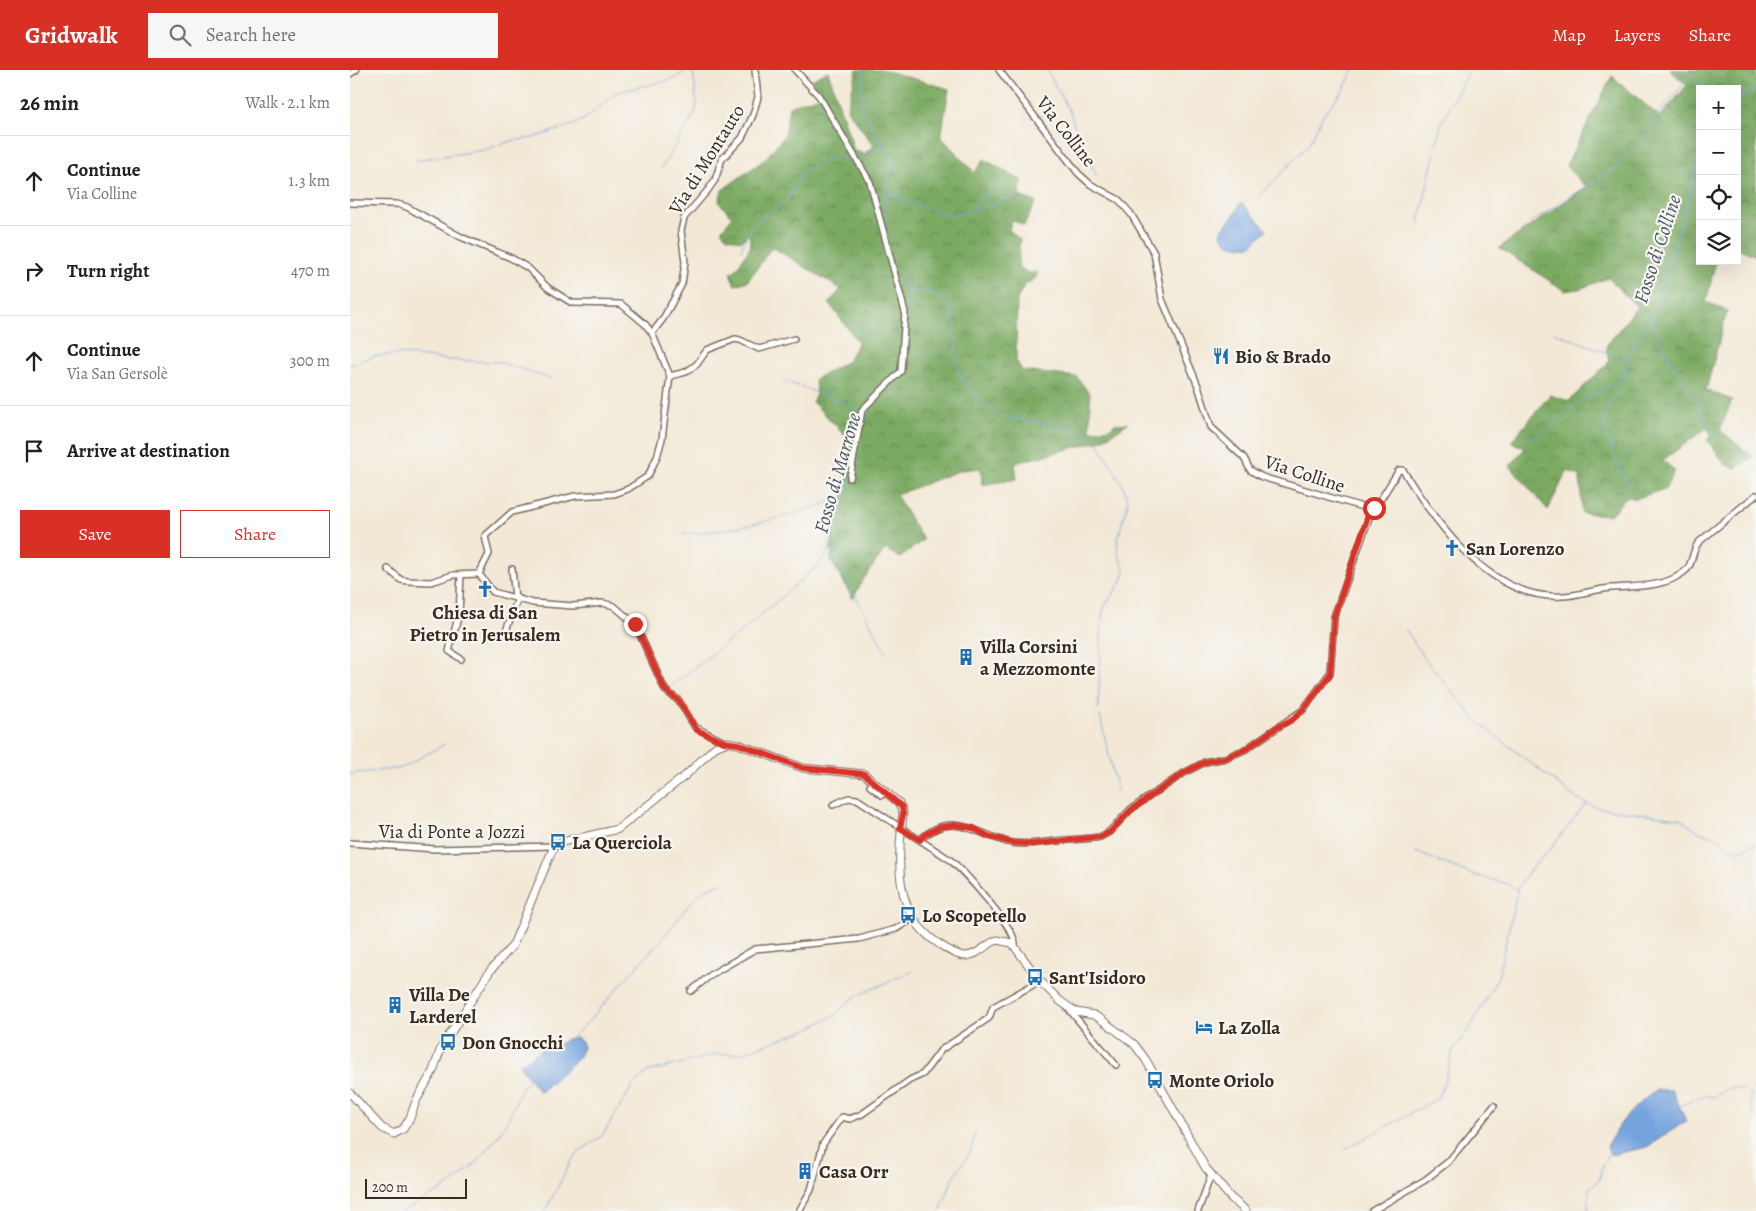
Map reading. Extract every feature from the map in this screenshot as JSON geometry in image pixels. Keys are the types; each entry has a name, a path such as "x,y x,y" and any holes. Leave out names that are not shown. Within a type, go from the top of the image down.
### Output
{"main road":[{"path":"350,1093 385,1130 394,1134 405,1128 442,1048 490,971 514,942 554,846 618,829 686,775 714,747 724,742 738,744 803,768 859,772 867,775 886,792 902,807 899,856 905,901 912,919 928,936 960,955 975,953 997,940 1007,940 1016,945 1040,980 1066,1005 1078,1013 1094,1015 1139,1049 1211,1175 1246,1211"}],"street":[{"path":"350,74 356,70"},
{"name":"Via di Montauto","path":"652,333 663,319 682,284 686,262 680,231 684,218 708,190 722,159 742,138 753,115 758,97 754,70"},
{"path":"795,70 819,96 870,182 905,312 901,371 862,410 850,478"},
{"name":"Via Colline","path":"999,70 1078,174 1090,184 1125,205 1136,222 1154,253 1162,299 1198,386 1211,428 1244,458 1250,470 1262,477 1370,510"},
{"path":"350,203 397,204 407,207 461,237 511,258 528,268 548,288 572,303 621,304 652,333 670,376 662,439 657,457 648,476 628,490 614,494 575,496 509,513 485,536 489,554 479,574"},
{"path":"670,376 686,372 697,364 707,350 735,340 740,340 758,349 794,338"},
{"path":"920,840 926,834 940,827 955,825 973,828 988,836 1013,843 1033,844 1100,837 1110,832 1131,810 1184,773 1205,762 1225,758 1246,749 1276,728 1293,719 1303,710 1330,674 1334,617 1370,510 1376,507 1399,470 1403,470 1432,514 1492,576 1512,586 1536,594 1562,596 1597,589 1657,584 1680,575 1690,567 1694,547 1756,495"},
{"path":"388,569 401,580 408,581 431,582 461,575 479,574"},
{"path":"506,630 516,598 512,569"},
{"path":"479,574 493,592 516,598 542,604 578,606 604,603 614,606 635,624 665,690 679,701 695,728 724,742"},
{"path":"461,575 459,614 449,651 461,660"},
{"path":"870,786 882,795 886,792"},
{"path":"833,805 848,798 855,798 962,870 1004,923 1016,940 1016,945"},
{"name":"Via di Ponte a Jozzi","path":"350,843 435,849 554,846"},
{"path":"691,991 712,974 755,949 859,939 896,929 912,919"},
{"path":"799,1211 812,1190 823,1144 842,1117 855,1118 910,1080 923,1074 941,1050 989,1018 993,1007 1040,980"},
{"path":"1066,1005 1116,1065"},
{"path":"1372,1211 1425,1180 1448,1162 1494,1106"},
{"path":"1198,1211 1211,1175"}],"green space":[{"path":"857,70 884,70 949,89 941,137 975,173 984,159 1022,181 1019,196 1036,202 1024,226 1012,220 1009,229 1020,240 1018,267 1029,273 1038,272 1035,279 1024,286 1017,299 1016,360 1022,371 1077,377 1090,394 1090,431 1111,428 1114,424 1128,423 1103,440 1015,463 1017,479 982,485 981,468 961,470 896,495 923,540 900,558 885,549 863,580 853,599 831,560 834,503 843,497 851,438 844,434 812,402 816,394 815,379 848,361 858,342 829,303 841,289 772,247 748,281 735,285 730,273 736,270 751,246 749,234 741,241 727,237 721,231 732,217 719,202 722,190 764,160 785,135 789,106 824,95 810,81 828,71 854,150 864,154 874,146 847,109"},
{"path":"1670,70 1756,70 1756,256 1741,250 1741,85 1696,85 1696,265 1715,265 1706,302 1727,311 1706,390 1732,400 1720,430 1753,457 1735,468 1725,464 1707,440 1712,435 1707,428 1663,460 1675,471 1665,489 1635,499 1628,496 1610,515 1582,513 1580,476 1567,471 1548,510 1510,466 1525,448 1511,442 1550,395 1569,401 1609,362 1606,346 1637,307 1608,278 1579,289 1565,291 1499,248 1586,187 1566,166 1612,76 1660,117 1687,85"}],"water":[{"path":"1242,203 1267,230 1251,246 1232,245 1225,241 1220,232 1237,211 1239,204"},
{"path":"577,1038 582,1042 583,1048 578,1058 540,1092 519,1065 548,1045 558,1045 566,1039"},
{"path":"1657,1090 1672,1090 1686,1121 1647,1147 1611,1155 1607,1147 1617,1129 1634,1108"}],"waterway":[{"path":"417,160 484,150 511,141 533,138 575,124 589,116 617,92 662,82 677,77 686,70"},
{"path":"661,169 695,113 697,106 693,70"},
{"name":"Fosso di Marrone","path":"864,70 861,85 864,109 868,120 893,164 885,189 885,231"},
{"path":"1047,70 1070,112 1079,139"},
{"path":"1259,197 1309,144 1323,115 1344,89 1353,70"},
{"path":"1419,223 1441,124 1469,70"},
{"path":"1686,70 1700,85"},
{"path":"1529,223 1614,169 1635,147 1655,118 1691,75"},
{"path":"1741,96 1756,90"},
{"path":"1081,143 1096,175"},
{"path":"857,155 876,152 884,148"},
{"path":"741,250 746,236 757,221 787,201 804,170 827,159 853,155"},
{"name":"Fosso di Colline","path":"1524,441 1543,432 1582,401 1608,388 1623,375 1633,346 1659,301 1696,171"},
{"path":"973,208 993,185"},
{"path":"885,189 904,200 949,216 986,207 1015,195"},
{"path":"898,275 905,288 935,294 947,303 954,322 959,373 970,391 981,402 998,415 1061,427 1098,443 1123,486 1128,502 1117,542 1118,553 1125,570 1122,581 1104,607 1102,615 1098,710"},
{"name":"Fosso di Marrone","path":"906,336 907,301 910,291"},
{"path":"1650,318 1660,343 1704,414 1716,440"},
{"path":"1553,332 1626,360"},
{"path":"350,365 375,356 400,354 448,360 500,362 551,379"},
{"path":"1625,366 1625,381 1607,407 1605,423 1613,453 1631,491"},
{"path":"782,380 843,402 859,412"},
{"name":"Fosso di Marrone","path":"861,428 870,408 895,381"},
{"name":"Fosso di Marrone","path":"671,686 746,628 820,564 830,548 839,509 850,481"},
{"path":"683,534 745,526 785,516 845,496"},
{"path":"830,548 886,653"},
{"path":"1406,630 1424,658 1477,721 1577,799 1599,808 1679,818 1701,833 1716,837 1729,847 1740,851 1756,843"},
{"path":"1100,716 1117,791"},
{"path":"350,774 402,768 445,744"},
{"path":"1467,1033 1498,977 1518,887 1586,804"},
{"path":"1413,851 1474,875 1508,884 1517,890"},
{"path":"569,1040 598,1011 667,933 690,903 704,891 722,883"},
{"path":"545,1211 572,1160 579,1152 603,1135 633,1085 647,1072 718,1054 739,1054 806,1030 835,1015 854,997 913,971"},
{"path":"1345,1149 1437,1099 1443,1087 1453,1050 1463,1037"},
{"path":"402,1211 434,1194 462,1176 474,1165 496,1139 529,1079"},
{"path":"1752,1090 1756,1084"},
{"path":"1678,1107 1703,1096 1714,1097 1729,1088 1744,1089"},
{"path":"1750,1094 1752,1111 1756,1117"},
{"path":"940,1211 954,1176 971,1151 976,1132"},
{"path":"1588,1211 1589,1188 1599,1180 1603,1163 1610,1151"}],"place":[{"name":"Bio & Brado","path":"1221,356"},
{"name":"San Lorenzo","path":"1452,548"},
{"name":"Chiesa di San Pietro in Jerusalem","path":"485,589"},
{"name":"Villa Corsini a Mezzomonte","path":"966,657"},
{"name":"La Querciola","path":"558,842"},
{"name":"Lo Scopetello","path":"908,915"},
{"name":"Sant'Isidoro","path":"1035,977"},
{"name":"Villa De Larderel","path":"395,1005"},
{"name":"La Zolla","path":"1204,1027"},
{"name":"Don Gnocchi","path":"448,1042"},
{"name":"Monte Oriolo","path":"1155,1080"},
{"name":"Casa Orr","path":"805,1171"}],"route":[{"path":"635,624 665,690 679,701 697,730 721,739 724,742 738,744 803,768 864,774 902,807 900,828 920,840 926,834 940,827 955,825 973,828 988,836 1013,843 1033,844 1069,839 1096,838 1110,832 1131,810 1184,773 1205,762 1225,758 1246,749 1276,728 1293,719 1303,710 1330,674 1334,617 1370,515 1370,510 1374,508"}]}
